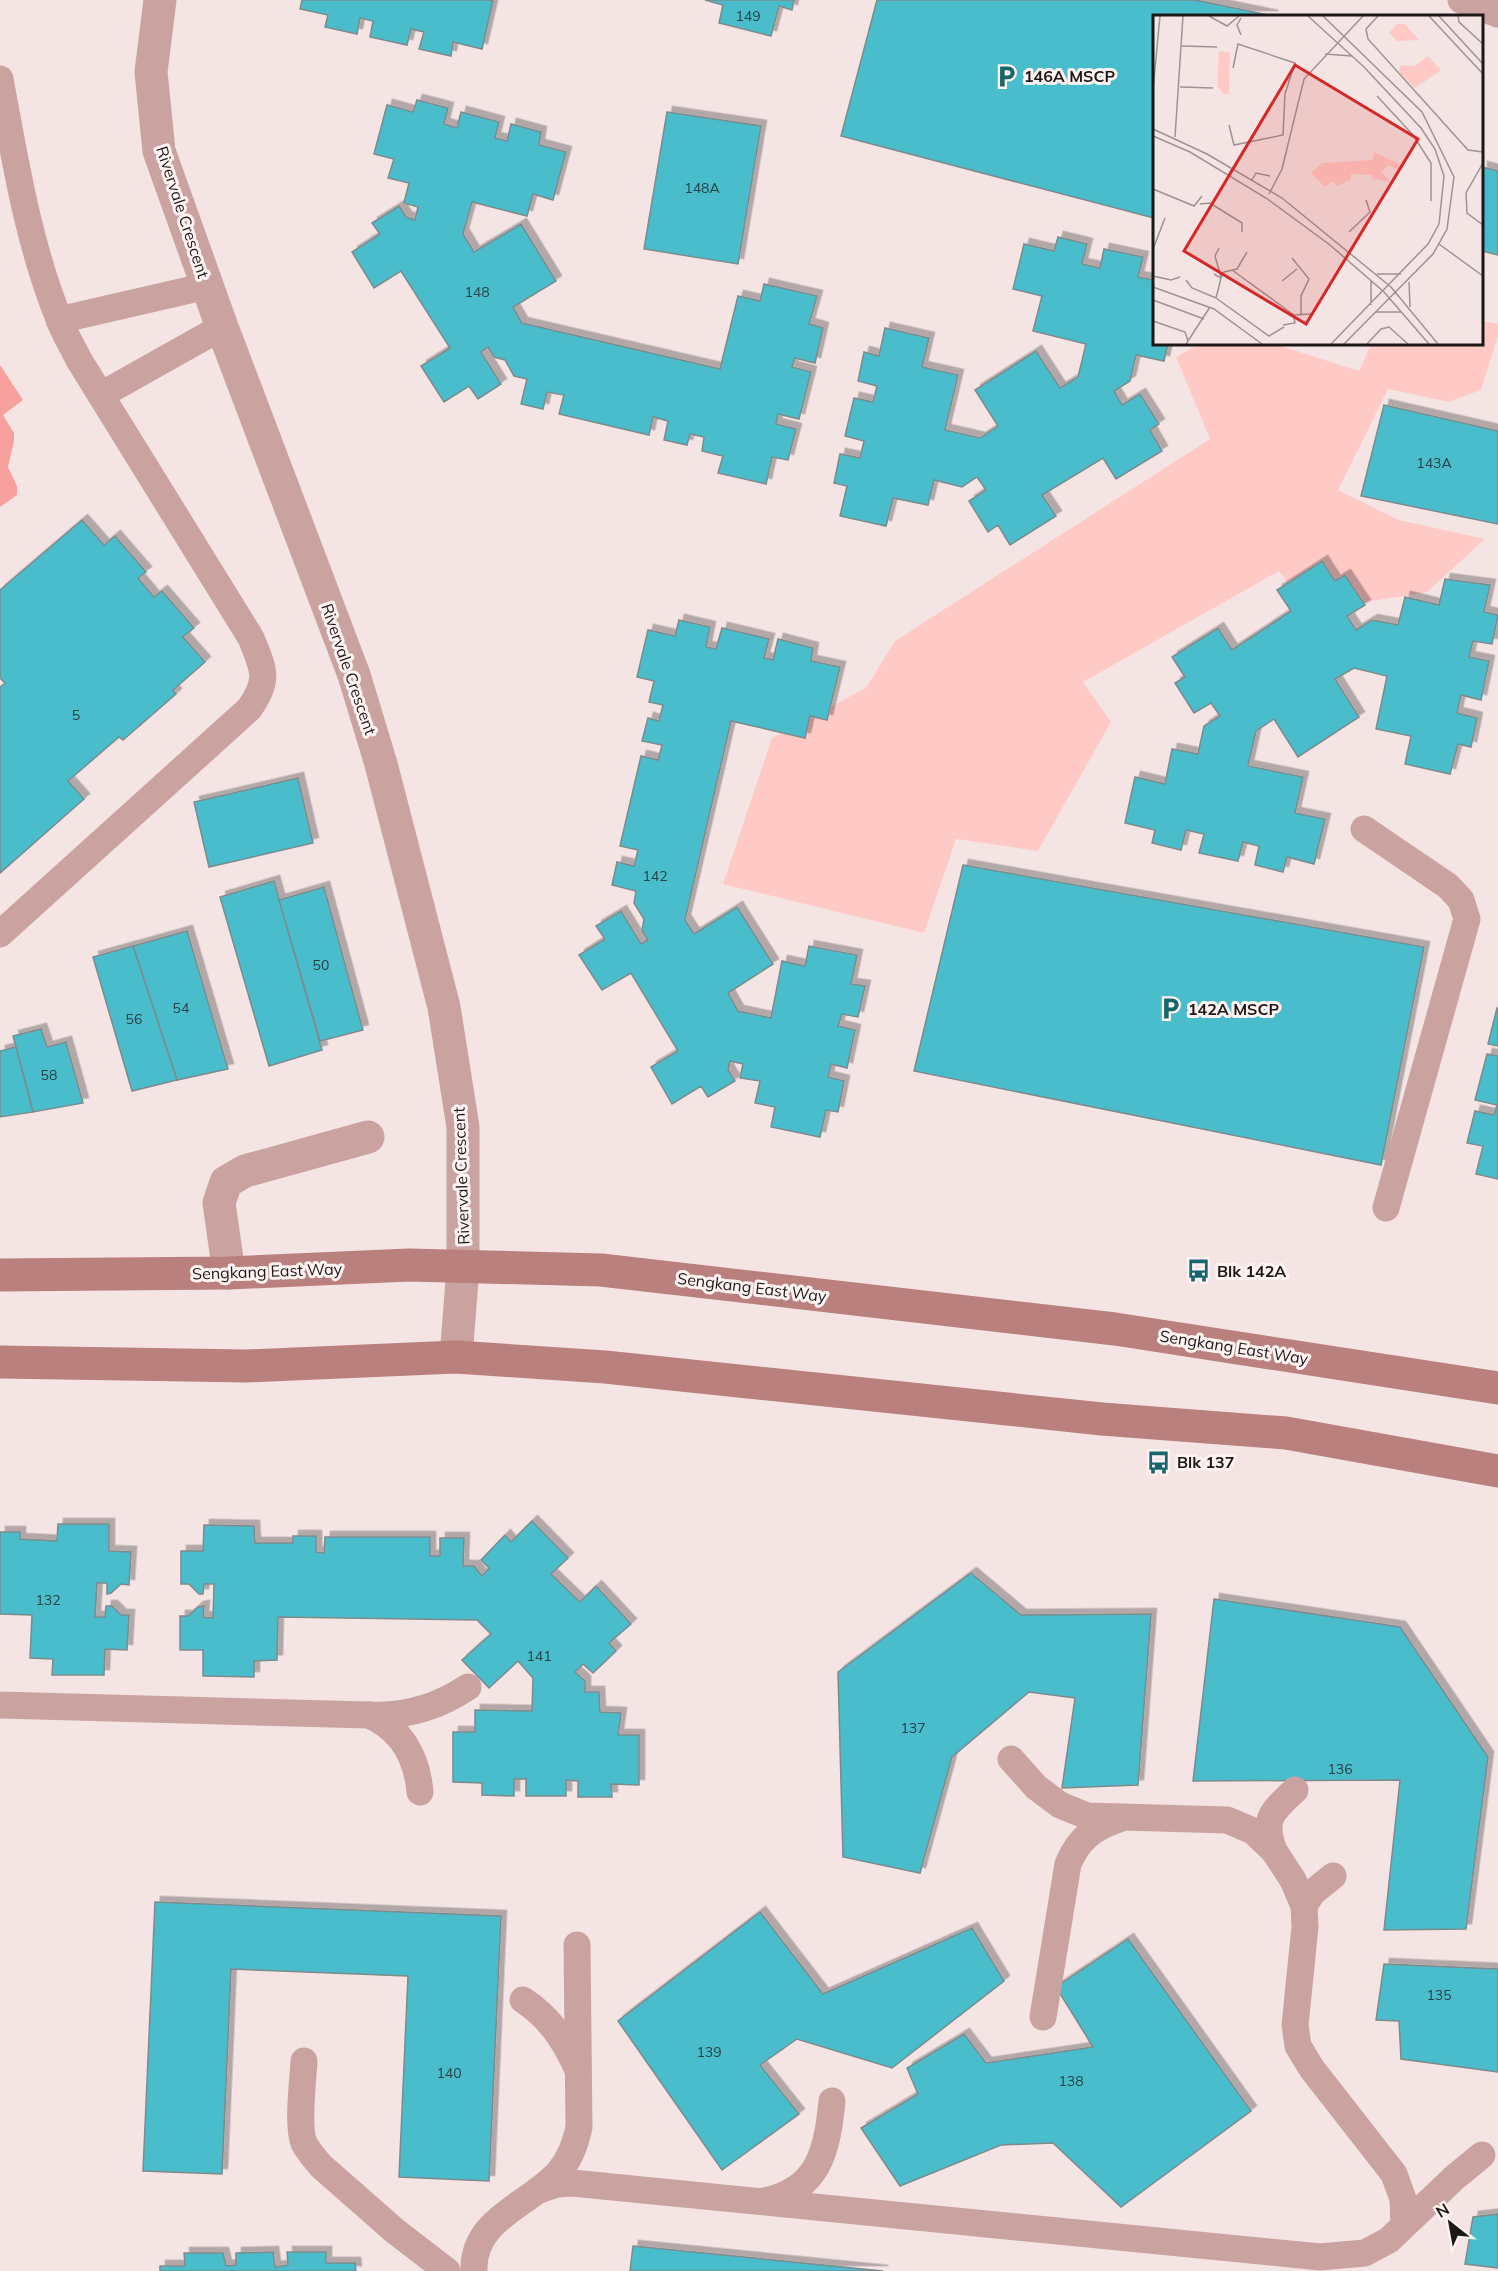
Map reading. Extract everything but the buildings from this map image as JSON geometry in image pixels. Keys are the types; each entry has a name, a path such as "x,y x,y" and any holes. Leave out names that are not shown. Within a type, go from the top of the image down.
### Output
{"main road":[{"name":"Sengkang East Way","path":"0,1275 229,1273 409,1265 601,1270 1115,1329 1498,1388"},
{"path":"0,1362 246,1366 456,1357 605,1367 1102,1419 1286,1433 1498,1471"}],"street":[{"name":"Rivervale Crescent","path":"160,0 152,72 159,151 222,327 354,675 381,764 444,1006 463,1127 463,1268 456,1357"},
{"path":"229,1273 219,1203 226,1182 244,1171 368,1137"}],"lane":[{"path":"1461,0 1498,14"},
{"path":"0,79 16,168 42,271 59,320 79,360 251,638 264,675 260,694 249,709 0,934"},
{"path":"59,320 207,286"},
{"path":"101,395 222,327"},
{"path":"1364,830 1448,886 1461,900 1467,919 1386,1208"},
{"path":"0,1705 387,1716 408,1714 452,1698 468,1687"},
{"path":"369,1715 383,1721 405,1743 419,1776 420,1792"},
{"path":"1011,1759 1036,1787 1060,1805 1087,1816 1227,1820 1253,1831 1274,1851"},
{"path":"1295,1790 1278,1807 1269,1821 1268,1833 1274,1851 1293,1881 1304,1906 1305,1927 1295,2025 1298,2046 1312,2070 1394,2174 1403,2199 1404,2225"},
{"path":"1043,2017 1068,1864 1073,1851 1099,1826 1124,1818"},
{"path":"1304,1906 1312,1893 1333,1876"},
{"path":"474,2271 478,2247 489,2228 501,2215 539,2190 558,2173 573,2150 579,2127 578,1945"},
{"path":"523,2000 539,2010 554,2026 579,2072"},
{"path":"304,2061 301,2127 303,2141 312,2155 321,2166 395,2230 447,2271"},
{"path":"760,2202 788,2193 806,2180 820,2162 829,2135 832,2102"},
{"path":"1320,2257 1365,2253 1389,2240 1454,2178 1482,2156"},
{"path":"539,2190 557,2184 572,2183 1320,2257 1344,2263 1358,2271"}],"shaded area":[{"path":"1483,321 1498,324 1498,336 1481,390 1449,402 1388,389 1338,490 1399,520 1485,539 1427,592 1311,611 1279,571 1083,682 1111,722 1038,851 956,839 924,933 723,884 772,738 866,688 895,641 1210,439 1176,357 1197,345 1278,345 1359,371 1371,345 1483,345"},
{"path":"0,365 23,400 3,415 14,433 8,467 17,486 17,495 0,507"}],"place":[{"name":"146A MSCP","path":"1006,76"},
{"name":"142A MSCP","path":"1170,1009"},
{"name":"Blk 142A","path":"1199,1271"},
{"name":"Blk 137","path":"1159,1462"}]}
